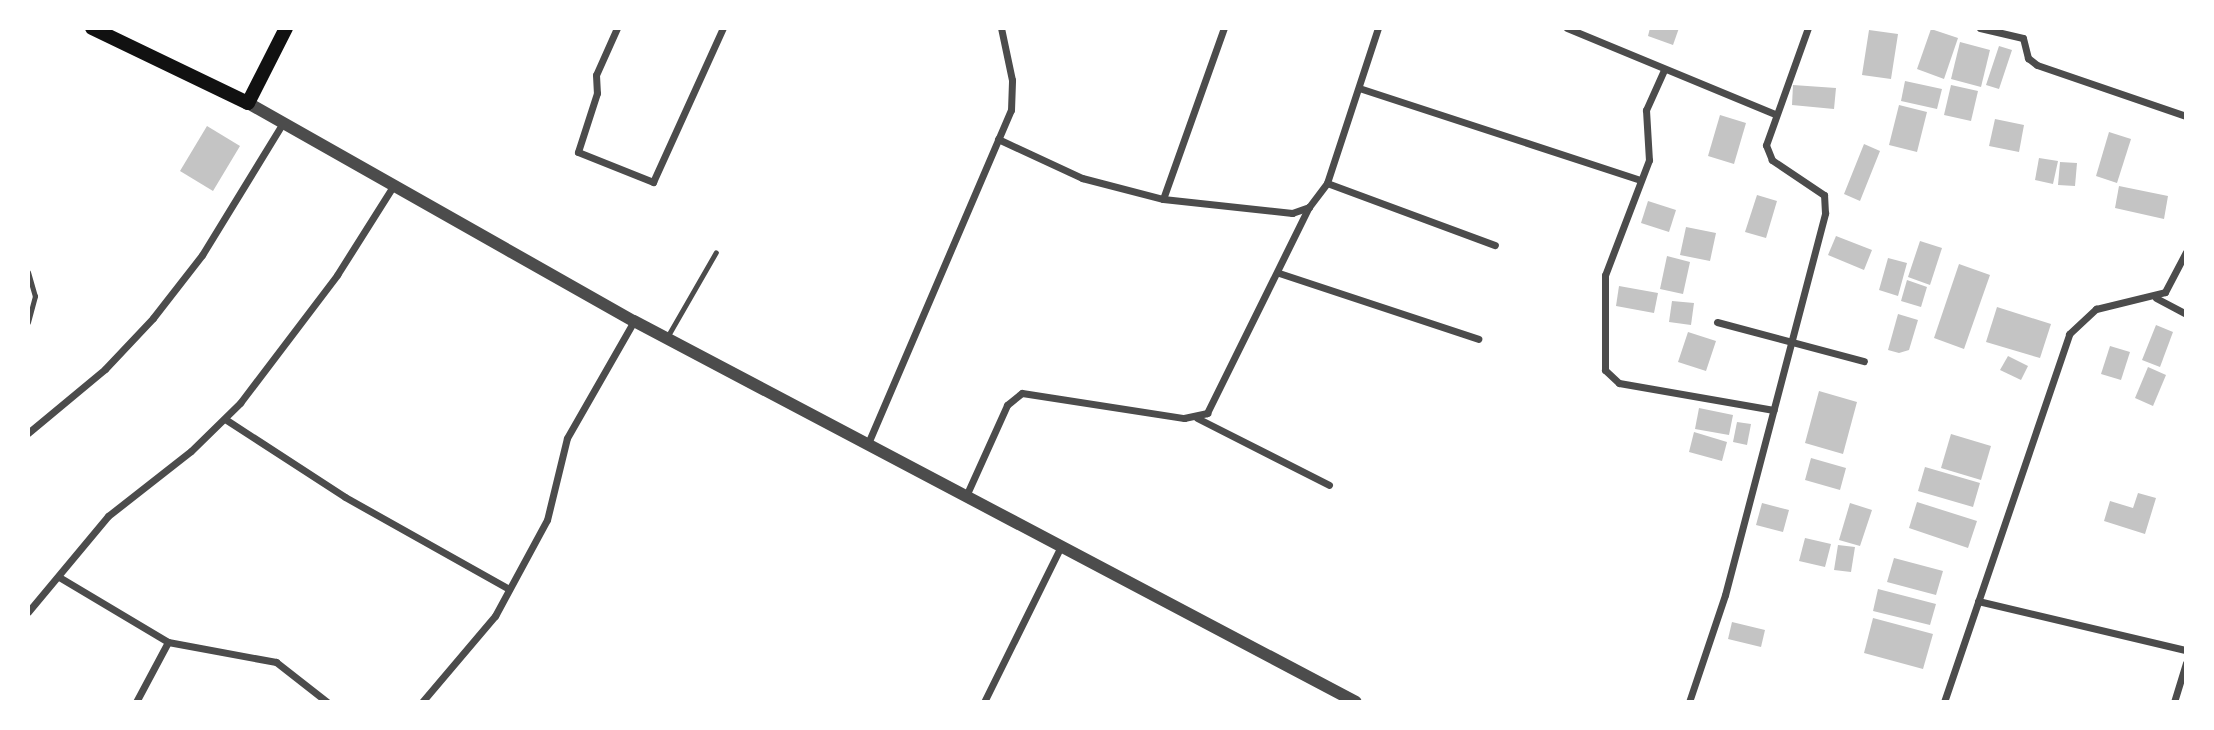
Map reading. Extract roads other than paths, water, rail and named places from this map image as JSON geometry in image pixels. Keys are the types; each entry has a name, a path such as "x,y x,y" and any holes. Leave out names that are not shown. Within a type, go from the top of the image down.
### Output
{"main road":[{"path":"92,28 248,103 286,28"}],"street":[{"path":"617,28 596,75 597,93 578,152 653,182 723,28"},
{"path":"869,441 999,139 1013,94 1001,28"},
{"path":"1163,199 1224,28"},
{"path":"1197,418 1216,403 1309,207 1328,183 1378,28"},
{"path":"1567,28 1775,114"},
{"path":"1689,702 1725,595 1793,342 1826,203 1818,189 1767,154 1775,114 1808,28"},
{"path":"1980,28 2023,38 2037,65 2186,116"},
{"path":"1664,70 1646,110 1651,152 1605,275 1605,370 1619,383 1774,410"},
{"path":"1359,88 1640,180"},
{"path":"248,103 281,126 666,339 869,441 1059,550 1356,702"},
{"path":"28,433 105,369 153,318 202,256 281,126"},
{"path":"999,139 1082,178 1163,199 1273,215 1309,207"},
{"path":"1328,183 1495,246"},
{"path":"28,612 108,516 225,419 337,275 393,188"},
{"path":"1944,702 2070,334 2096,309 2156,298 2174,280 2186,252"},
{"path":"1279,273 1478,339"},
{"path":"2156,298 2186,314"},
{"path":"422,702 432,685 495,616 550,511 567,438 634,321"},
{"path":"1717,322 1864,361"},
{"path":"965,497 1007,405 1022,393 1197,418 1329,485"},
{"path":"225,419 345,497 509,589"},
{"path":"984,702 1059,550"},
{"path":"59,577 169,642 276,662 327,702"},
{"path":"1979,601 2186,650"},
{"path":"136,702 169,642"},
{"path":"2174,702 2186,663"}],"lane":[{"path":"666,339 716,252"},
{"path":"28,272 35,296 28,322"}]}
